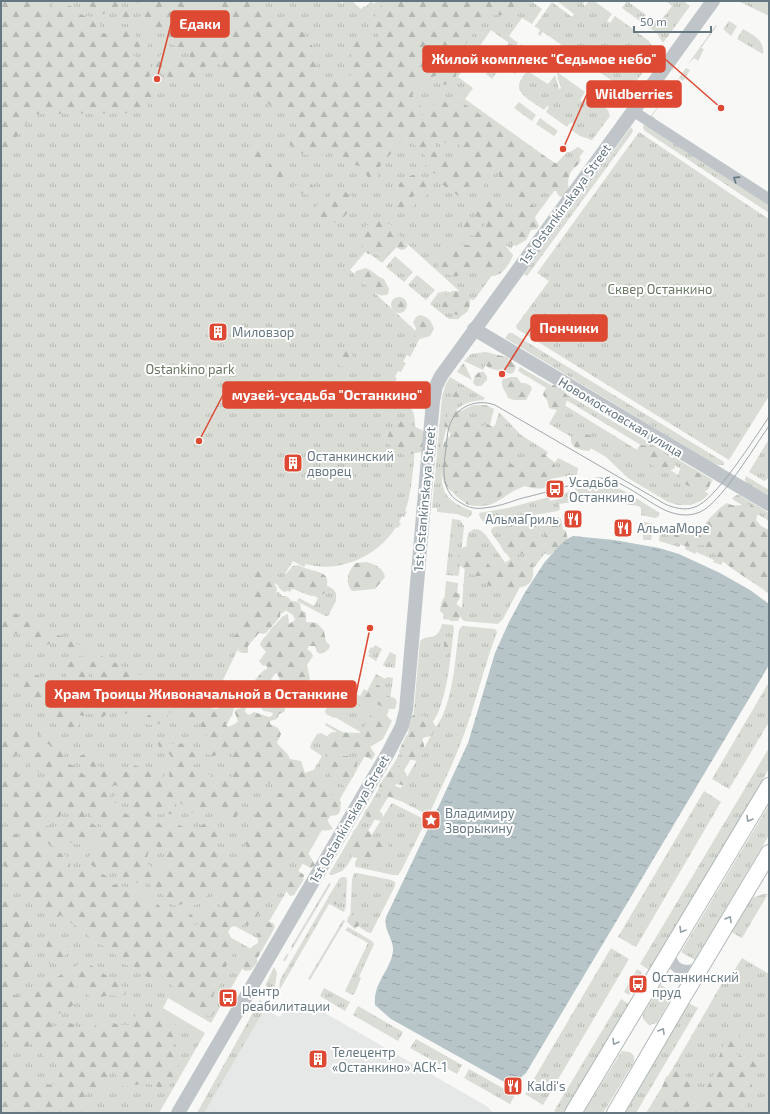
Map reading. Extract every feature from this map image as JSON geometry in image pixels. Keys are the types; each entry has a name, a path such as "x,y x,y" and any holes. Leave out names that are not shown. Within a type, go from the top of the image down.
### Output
{"main road":[{"path":"573,1113 769,786"},
{"path":"615,1113 769,853"}],"street":[{"name":"1st Ostankinskaya Street","path":"178,1113 384,760 405,718 434,395 441,376 713,1"},
{"path":"633,111 769,199"},
{"name":"Новомосковская улица","path":"474,329 769,504"},
{"path":"671,949 670,955 672,961 679,969 689,971 701,966"}],"shaded area":[{"path":"260,1000 271,1008 269,1012 280,1017 286,1008 300,1010 303,1005 316,1012 318,1009 488,1107 493,1113 197,1113"}],"green space":[{"name":"Ostankino park","path":"1,1 339,1 342,4 344,1 352,1 361,9 364,6 366,7 371,1 374,4 376,1 531,1 542,9 532,24 522,18 509,36 518,43 508,58 501,53 509,43 491,30 458,77 473,88 465,99 556,164 567,152 570,152 578,147 584,151 511,249 498,240 508,253 475,299 473,300 467,298 403,240 382,263 366,251 350,270 421,336 410,357 407,355 403,362 406,363 401,372 398,371 395,377 397,378 387,396 408,406 413,412 415,419 414,462 408,504 405,511 407,512 404,517 402,516 399,522 401,523 398,528 396,527 379,546 357,560 331,567 306,564 304,567 293,561 285,574 287,575 300,570 333,589 336,593 336,601 328,616 325,616 297,601 299,598 314,606 318,598 295,584 290,592 274,583 236,653 210,707 230,718 224,732 310,776 322,756 310,748 317,734 321,733 345,747 349,739 325,725 326,723 370,747 259,939 216,916 210,926 253,950 211,1023 168,998 163,1008 205,1033 159,1113 57,1113 1,1078"},
{"path":"1,1 47,1 46,9 49,10 55,1 60,1 64,5 71,6 78,13 85,16 94,17 99,23 103,33 108,34 113,29 120,28 132,32 138,38 147,38 150,42 144,52 138,53 134,46 129,47 128,51 142,63 149,62 151,67 150,71 152,73 148,78 155,84 152,90 155,94 143,113 33,114 1,159"},
{"path":"77,1 122,1 117,8 113,9 108,6 104,14 100,14 89,10"},
{"path":"135,1 200,1 200,7 209,14 216,1 229,1 229,8 234,10 239,7 243,1 258,1 264,14 272,21 288,15 292,19 306,36 314,49 317,64 313,75 316,80 331,82 345,79 353,73 351,47 354,39 360,37 371,42 380,40 373,23 376,12 385,1 516,1 513,15 486,15 461,51 456,76 452,83 444,85 438,75 420,81 412,95 421,105 419,119 429,107 440,101 464,104 555,163 564,165 576,153 579,156 580,162 570,174 568,184 569,192 564,198 559,196 556,191 549,191 546,187 544,188 540,198 536,198 529,193 525,198 506,198 504,197 500,183 498,170 492,168 488,169 488,178 483,187 474,191 468,186 466,188 469,192 465,196 460,197 443,185 442,177 425,169 426,157 412,142 404,138 377,170 378,178 376,181 367,176 362,167 352,164 329,149 325,150 321,156 298,152 291,145 288,136 292,130 299,125 289,118 286,110 272,106 259,98 255,93 249,92 237,84 235,80 229,78 222,66 215,62 207,64 198,78 187,83 162,74 154,68 155,60 162,54 168,58 186,61 190,56 190,50 187,47 177,47 168,41 168,32 162,27 153,28 150,30 139,23 138,18 145,12 142,6","holes":["436,140 440,140 448,144 458,144 462,152 460,161 438,153"]},
{"path":"557,1 585,1 583,4 585,6 589,1 594,1 612,14 607,21 610,23 615,16 649,41 656,54 630,90 627,91 595,69 598,65 596,46 593,45 595,65 593,67 543,32 540,36 538,34 540,30 535,26 552,2 572,17 574,14"},
{"path":"627,1 646,15 641,22 622,8"},
{"path":"666,1 683,1 690,6 663,43 657,33 647,26 652,19 659,23 672,6"},
{"path":"738,1 769,1 769,16"},
{"path":"126,10 131,12 133,17 131,22 126,24 121,22 119,17 121,12"},
{"path":"729,21 737,26 731,36 723,29"},
{"path":"716,25 717,26 701,48 704,49 698,61 694,58 688,64"},
{"path":"743,29 758,38 762,45 763,54 737,39"},
{"path":"521,44 531,51 515,74 505,67"},
{"path":"499,57 505,61 492,79 486,74"},
{"path":"686,68 690,70 683,81 679,78 652,116 655,118 650,117"},
{"path":"527,71 548,84 555,75 559,89 561,88 557,72 585,92 580,100 582,102 583,99 596,108 599,103 608,110 610,116 592,140 580,136 570,129 573,124 571,122 567,127 546,112 549,107 547,106 544,110 524,96 519,89 519,84"},
{"path":"519,102 536,115 532,121 514,108"},
{"path":"540,118 558,131 554,136 536,124"},
{"path":"644,124 769,205 769,213 645,131 643,128"},
{"path":"631,127 633,130 632,133 527,276 524,274"},
{"name":"Сквер Останкино","path":"639,132 769,219 769,396 729,460 517,329 516,326 549,281 537,273"},
{"path":"253,145 265,150 263,159 254,158 247,150"},
{"path":"272,162 291,169 292,175 290,180 283,180 275,176 269,168"},
{"path":"412,175 418,175 429,182 429,187 428,193 424,198 416,195 413,196 415,204 410,213 398,208 392,203 393,197 398,191 399,184"},
{"path":"303,181 310,182 315,189 312,194 307,195 296,191 295,186"},
{"path":"338,189 353,197 353,201 349,211 341,219 337,222 328,223 315,213 315,208 318,204 323,203 328,205 330,195"},
{"path":"490,198 505,206 510,215 513,215 516,211 517,201 525,201 529,203 535,207 535,218 539,226 537,229 531,230 526,240 516,246 509,242 505,245 513,255 503,271 496,276 486,275 479,272 476,268 471,267 465,269 456,276 443,272 437,263 440,255 447,247 451,244 474,246 481,242 481,239 462,231 462,226 468,219 483,227 485,225 485,223 476,215 474,208 481,201"},
{"path":"377,219 397,227 399,230 398,235 402,237 408,246 401,250 393,247 385,257 380,257 373,253 368,254 363,249 363,246 357,241 357,234"},
{"path":"395,256 413,272 404,282 386,267"},
{"path":"365,268 384,279 389,289 388,294 378,295 365,283 356,280 354,275 356,271"},
{"path":"417,275 435,290 426,300 408,285"},
{"path":"445,291 452,293 465,313 458,319 449,319 430,304 438,293"},
{"path":"452,291 462,291 470,297 470,306 468,311 464,314 454,314 442,308 441,303 443,299"},
{"path":"399,297 406,302 407,305 402,312 399,313 392,308 391,305 396,298"},
{"path":"420,315 429,320 434,329 430,336 416,339 414,336 416,328 413,322 416,317"},
{"path":"509,333 512,333 724,462 724,465 713,463 505,338"},
{"path":"340,349 348,349 353,354 351,365 348,367 340,367 335,362 335,354"},
{"path":"485,352 491,353 483,370 464,361 471,354"},
{"path":"489,353 507,357 516,366 514,372 511,374 489,368 485,365 485,358"},
{"path":"463,363 465,365 472,380 457,372"},
{"path":"520,367 713,480 709,486 518,371"},
{"path":"479,372 484,372 487,380 481,386 476,386 473,383 475,376"},
{"path":"450,377 485,398 483,400 466,403 457,409 448,425 442,450 441,475 446,494 454,502 472,511 472,514 468,518 457,514 437,512 437,508 432,508 442,397 445,386"},
{"path":"517,377 521,383 528,384 531,387 532,389 526,400 514,400 508,398 502,386 502,382 503,379"},
{"path":"553,385 560,387 568,397 564,409 557,410 549,408 547,400 543,395 546,388"},
{"path":"375,388 384,390 388,394 394,406 393,410 385,415 370,408 366,402 367,398"},
{"path":"457,389 461,391 464,398 460,401 454,401 451,397 453,392"},
{"path":"561,403 709,494 701,501 691,505 678,505 668,502 628,478 606,457 549,424"},
{"path":"475,405 486,405 494,409 471,498 466,503 455,495 449,484 447,474 448,450 456,418 464,409"},
{"path":"454,410 465,411 467,421 474,426 479,427 487,424 493,427 498,423 501,423 517,437 510,460 511,464 515,466 538,445 542,453 554,462 555,466 552,472 550,485 539,489 519,485 504,493 495,501 491,500 479,506 466,504 465,500 471,491 460,493 453,492 444,482 442,475 441,458 444,443 447,437 454,437 444,426 449,412"},
{"path":"499,412 521,435 548,452 545,458 554,464 558,458 578,468 577,475 532,484 514,491 496,502 485,506 478,506 477,489"},
{"path":"400,418 403,418 411,425 422,430 425,434 422,452 404,455 394,451 387,443 390,429"},
{"path":"581,431 592,437 593,444 589,451 576,448 572,444 571,437"},
{"path":"769,439 769,478 764,481 749,472"},
{"path":"642,445 657,449 667,455 674,463 675,468 664,471 639,459 635,454 639,446"},
{"path":"681,468 697,472 708,479 711,482 708,490 702,492 680,482 678,475"},
{"path":"746,476 769,490 769,496 746,483"},
{"path":"591,483 600,483 618,488 660,513 658,517 655,518 641,515 641,508 638,506 601,500 579,501 575,488"},
{"path":"571,491 572,502 559,504 560,509 558,511 487,523 482,520 479,515 479,513 508,508 549,497 550,501 563,498 562,494"},
{"path":"736,495 739,495 769,513 769,521 732,499"},
{"path":"727,503 731,505 751,505 755,507 758,513 756,520 761,526 769,530 769,594 730,567 703,545 689,547 681,545 675,538 673,533 679,528 699,532 712,516"},
{"path":"557,517 561,519 563,529 527,577 523,577 491,530 494,527"},
{"path":"452,519 460,520 464,526 458,576 446,575"},
{"path":"640,521 654,524 651,540 643,540 644,525 639,524"},
{"path":"554,524 566,531 568,541 550,555 535,548 528,553 512,555 510,553 505,553 501,544 503,537 528,528 542,539 545,538 544,526"},
{"path":"663,525 684,532 685,535 679,547 659,541 660,528"},
{"path":"474,529 480,530 485,534 518,581 520,587 503,619 498,624 464,621 461,618 467,539 468,533"},
{"path":"690,537 726,556 721,565 713,562 714,560 696,552 695,554 685,549"},
{"path":"464,547 469,547 477,551 492,568 503,564 514,557 520,560 527,556 532,564 532,578 529,583 517,588 489,586 486,582 486,576 475,576 459,565 459,552"},
{"path":"366,562 378,567 385,577 375,589 352,591 348,584 349,573 356,563"},
{"path":"298,565 322,573 325,576 327,586 324,594 311,596 293,589 284,592 278,587 284,576 293,566"},
{"path":"259,567 264,572 272,573 271,577 277,589 275,596 281,610 280,617 266,633 259,633 248,646 248,653 242,653 238,651 240,644 232,638 236,635 239,627 235,621 238,617 249,613 253,607 250,596 253,590 251,585 251,575 254,574 255,570"},
{"path":"446,581 458,583 456,616 452,620 443,619"},
{"path":"451,591 460,594 460,598 456,604 462,608 463,612 458,621 451,621 440,611 443,600"},
{"path":"276,592 279,592 282,596 286,596 291,600 283,613 280,612 274,595"},
{"path":"294,601 300,603 301,610 306,613 306,622 317,623 324,631 326,642 330,645 329,649 320,654 317,652 315,646 309,646 307,649 313,656 307,665 310,679 296,698 281,697 275,692 280,681 280,678 276,673 265,689 257,691 254,681 264,670 267,669 267,666 262,665 259,661 266,652 260,645 261,642 271,628 283,616 288,614 289,624 295,620 293,615 285,610 284,606 287,602"},
{"path":"1,607 210,709 216,709 229,705 234,708 232,716 226,721 226,725 228,727 238,721 235,710 241,708 238,702 241,699 248,701 255,700 257,706 254,708 250,704 246,708 245,712 249,715 254,712 269,717 272,716 273,713 263,711 261,705 263,704 268,706 275,702 283,705 285,709 284,712 279,714 277,719 270,721 270,724 278,728 281,734 277,743 288,754 290,759 301,761 305,773 313,770 325,789 337,796 341,802 340,812 337,815 330,816 327,820 333,829 327,831 311,830 308,836 306,848 315,865 311,868 301,863 295,864 291,860 286,860 287,868 297,870 304,875 303,881 294,895 290,896 285,889 270,888 264,898 261,911 248,925 231,927 228,932 234,948 233,953 225,968 223,981 214,993 213,999 217,1007 211,1017 197,1012 190,1007 184,1006 180,994 164,979 155,979 144,976 133,967 121,963 116,955 91,939 86,932 61,915 57,918 52,909 35,908 27,898 8,885 12,870 1,864 1,826 37,846 66,855 70,864 70,871 82,867 89,868 113,880 113,885 116,884 137,891 145,899 156,902 161,908 179,908 187,911 194,918 193,923 195,926 202,921 201,917 203,910 209,908 217,909 220,907 219,898 222,890 217,888 211,891 199,904 183,904 174,906 158,890 150,886 148,880 142,878 138,883 133,882 114,872 97,868 90,864 87,860 97,847 94,842 83,844 68,842 64,847 54,847 40,839 35,835 35,832 41,827 54,827 63,822 72,821 72,816 68,810 65,808 63,809 56,823 45,822 30,830 21,827 16,824 13,818 18,798 13,796 9,799 1,799 1,771 14,766 19,768 19,776 27,770 32,772 32,778 39,783 45,784 49,781 46,774 37,772 30,766 33,757 37,752 51,751 52,749 50,745 43,742 43,739 38,733 38,729 41,728 53,731 56,738 66,742 68,747 64,756 64,762 76,767 84,775 91,772 92,767 86,763 80,762 79,760 80,756 84,754 87,748 95,752 96,760 103,772 108,771 116,774 120,771 126,772 131,765 134,765 163,774 164,783 168,783 170,781 168,761 171,756 167,752 163,752 160,749 158,743 163,739 168,739 173,744 186,744 193,753 200,751 206,755 206,757 201,761 193,765 194,768 202,768 212,776 215,782 221,785 218,780 220,778 226,778 229,786 236,789 241,795 240,808 237,817 235,820 222,821 213,809 218,800 218,797 216,797 201,813 190,811 177,800 171,814 158,814 152,817 143,816 143,819 145,822 158,822 162,826 169,822 175,823 192,831 207,822 217,823 221,838 217,841 216,850 222,864 246,852 248,848 244,838 258,822 254,819 255,813 267,805 273,794 276,792 283,794 286,792 283,788 282,782 277,780 271,783 262,782 251,789 240,787 234,782 231,775 231,770 236,760 231,754 225,753 222,748 220,748 215,756 211,756 207,753 208,744 204,741 207,734 201,729 200,722 193,726 183,718 175,716 170,712 167,719 155,725 150,725 145,722 147,716 155,710 148,705 146,706 144,714 138,719 134,717 132,712 124,714 117,708 116,705 118,701 116,698 120,690 104,684 91,673 88,675 91,679 86,683 77,684 80,691 88,696 89,703 99,703 104,706 108,709 107,714 103,717 91,713 83,716 77,714 73,717 69,716 62,723 55,722 52,719 53,713 49,712 48,708 55,703 60,691 69,687 71,684 62,667 70,654 85,657 87,653 65,647 54,641 42,648 31,645 18,633 9,635 1,630","holes":["114,785 122,787 114,797 115,803 121,804 126,801 130,802 133,806 133,811 128,815 122,811 107,810 108,807 105,803 110,797 111,788","85,811 89,811 91,816 98,816 101,828 93,824 84,813","156,846 163,850 166,854 166,863 161,869 155,869 148,864 148,853"]},
{"path":"442,624 453,625 454,629 447,683 437,715 347,866 342,871 332,875 329,874 397,758 407,738 413,720 420,641 438,634"},
{"path":"464,626 495,629 497,632 472,711 448,774 431,810 424,813 397,799 396,796 442,717 446,707 452,685 459,630"},
{"path":"447,636 450,639 448,652 443,660 439,659 437,655 444,647 444,640"},
{"path":"375,645 382,649 376,661 368,656 370,653 368,652 371,647 373,648"},
{"path":"390,652 396,655 395,668 386,667 383,665"},
{"path":"25,666 39,677 41,682 50,682 56,685 57,690 55,696 49,696 47,707 38,707 31,699 31,694 20,688 19,685 21,679 17,674 18,671"},
{"path":"376,674 385,679 387,677 393,678 388,713 374,740 333,716 331,709 343,689 347,689 360,696 364,689 367,691"},
{"path":"769,682 769,722 729,789 712,779"},
{"path":"374,684 380,686 380,694 395,698 397,702 395,709 387,709 375,703 364,710 360,707 358,703 369,692"},
{"path":"343,693 347,697 347,702 339,706 338,716 334,718 326,714 325,711 328,706 334,703 335,696"},
{"path":"376,710 392,721 383,739 370,747 375,754 372,760 364,756 361,749 352,749 329,761 326,760 327,754 331,750 328,735 332,732 360,733 370,715"},
{"path":"415,714 422,715 432,721 436,727 432,736 421,738 424,744 424,750 417,761 403,758 399,751 408,734 411,717"},
{"path":"73,718 79,723 77,729 66,727 68,719"},
{"path":"17,724 33,734 35,743 33,750 28,754 18,753 12,759 1,763 1,732 4,732 11,725"},
{"path":"769,748 769,769 649,970 640,964"},
{"path":"342,756 348,756 357,761 355,771 344,786 332,778 329,772 335,760"},
{"path":"394,764 399,766 406,773 408,778 403,785 393,785 405,790 405,797 400,801 378,791 380,784"},
{"path":"704,791 721,802 636,947 618,937"},
{"path":"392,803 422,818 424,825 401,871 398,875 393,875 356,867 355,862"},
{"path":"769,805 769,835 695,960 681,952"},
{"path":"366,809 381,812 383,816 381,821 368,818 364,813"},
{"path":"360,827 368,830 376,840 388,840 389,848 382,858 376,859 368,857 363,859 351,857 351,839 354,830"},
{"path":"354,873 395,882 395,886 371,933 350,921 352,880"},
{"path":"346,877 347,880 346,906 344,912 329,904 279,991 280,980 339,879"},
{"path":"344,880 346,881 345,897 340,895 338,903 335,905 330,897 331,892 340,891 341,883"},
{"path":"329,883 331,884 290,953 291,947"},
{"path":"768,894 742,938 731,932 750,901 754,897"},
{"path":"1,898 16,910 27,915 31,924 29,928 21,928 19,937 7,950 1,954 1,926 6,925 6,919 1,916"},
{"path":"359,910 362,910 364,918 359,922 359,925 355,929 347,922 348,917 358,913"},
{"path":"343,920 345,921 310,980 308,979"},
{"path":"268,922 273,923 275,926 273,931 257,959 257,963 251,970 245,971 240,966 249,950 258,943 258,933 264,930"},
{"path":"348,927 372,941 374,944 359,977 361,978 355,993 352,995 345,991 368,943 345,930"},
{"path":"50,936 63,941 68,945 71,951 57,962 50,964 47,957 46,939"},
{"path":"23,941 26,941 35,948 34,961 30,967 24,970 19,978 8,977 4,974 3,970 10,961 12,954"},
{"path":"611,948 629,959 543,1105 525,1094"},
{"path":"287,954 289,955 285,961 283,960"},
{"path":"742,958 769,974 769,1113 647,1113 725,978 729,979"},
{"path":"81,963 89,964 127,989 125,995 109,995 91,998 77,986 71,998 74,1004 49,1021 53,1027 67,1022 73,1024 85,1033 91,1032 97,1024 106,1019 118,1025 131,1025 136,1015 142,1008 152,1008 158,1010 177,1026 173,1047 179,1057 178,1068 165,1089 146,1083 125,1087 118,1085 115,1071 108,1072 106,1087 100,1092 93,1091 86,1095 83,1103 88,1108 101,1113 1,1113 1,1057 49,1085 56,1083 64,1064 57,1060 43,1056 43,1041 21,1047 14,1043 1,1043 1,1005 12,995 25,999 35,990"},
{"path":"274,967 277,973 274,992 268,989 266,984"},
{"path":"637,969 642,972 638,979 635,978 630,986 633,988 629,995 624,992"},
{"path":"1,977 5,978 15,987 13,992 1,1003"},
{"path":"661,985 674,993 657,1023 649,1025 643,1019 643,1014"},
{"path":"324,988 350,1002 345,1011 320,996"},
{"path":"621,999 629,1004 563,1113 554,1111"},
{"path":"260,1000 267,1005 204,1113 197,1113"},
{"path":"688,1003 698,1008 636,1113 623,1113"},
{"path":"358,1006 403,1032 398,1041 353,1015"},
{"path":"738,1029 741,1031 735,1046 735,1051 737,1054 744,1057 762,1060 762,1064 749,1075 748,1081 754,1090 755,1095 754,1098 747,1103 746,1113 691,1113 712,1078 724,1044 732,1033"},
{"path":"416,1039 462,1065 457,1074 410,1048"},
{"path":"622,1051 630,1052 634,1056 634,1062 603,1113 583,1113"},
{"path":"469,1069 515,1095 510,1104 464,1078"},
{"path":"676,1070 683,1072 696,1088 696,1092 686,1113 646,1113 662,1087 666,1077"}],"water":[{"path":"573,536 614,540 659,548 679,554 720,573 750,590 769,604 769,665 526,1073 517,1081 506,1083 391,1019 375,1005 375,997 379,983 392,958 393,951 392,942 385,922 386,917 468,743 495,653 524,594 544,563 560,545"}],"tram line":[{"path":"769,417 724,481 704,502 687,509 672,507 665,504 495,405 488,403 467,406 461,409 452,420 447,435 444,464 445,480 450,494 465,505 473,508 497,506 599,478 607,479 625,486 667,511 675,514 692,515 708,507 718,498 737,474 769,426"}],"place":[{"name":"Едаки","path":"157,79"},
{"name":"Жилой комплекс \"Седьмое небо\"","path":"721,108"},
{"name":"Wildberries","path":"563,149"},
{"name":"Миловзор","path":"218,332"},
{"name":"Пончики","path":"502,374"},
{"name":"музей-усадьба \"Останкино\"","path":"199,441"},
{"name":"Останкинский дворец","path":"293,463"},
{"name":"Усадьба Останкино","path":"555,489"},
{"name":"АльмаГриль","path":"573,519"},
{"name":"АльмаМоре","path":"623,528"},
{"name":"Храм Троицы Живоначальной в Останкине","path":"370,628"},
{"name":"Владимиру Зворыкину","path":"431,820"},
{"name":"Останкинский пруд","path":"638,984"},
{"name":"Центр реабилитации","path":"228,998"},
{"name":"Телецентр «Останкино» АСК-1","path":"318,1059"},
{"name":"Kaldi's","path":"513,1086"}]}
